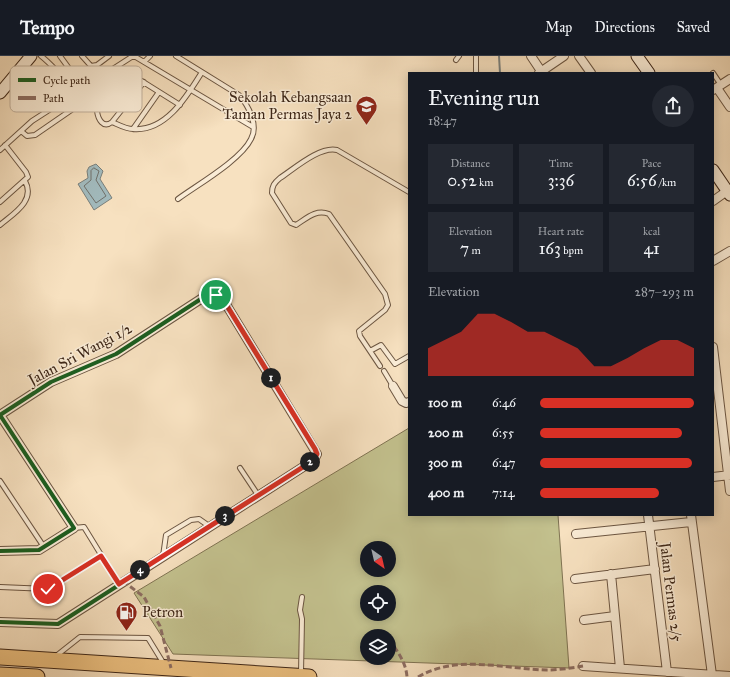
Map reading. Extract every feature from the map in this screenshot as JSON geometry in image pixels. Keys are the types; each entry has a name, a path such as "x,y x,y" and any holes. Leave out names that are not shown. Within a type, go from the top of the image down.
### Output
{"highway":[{"path":"0,657 309,677"},
{"path":"0,675 37,677"}],"street":[{"path":"23,66 31,56"},
{"path":"531,56 540,72 564,56"},
{"path":"579,56 590,72"},
{"path":"637,56 648,72"},
{"path":"730,79 717,88 730,107"},
{"path":"0,93 10,81"},
{"path":"714,171 728,189 714,200"},
{"path":"714,261 730,251"},
{"name":"Jalan Sri Wangi 1/2","path":"0,415 51,382 116,354 207,295 216,295 224,301 317,454 314,460 258,495"},
{"path":"714,355 730,491"},
{"path":"392,386 402,401 408,403"},
{"path":"0,415 74,528 39,550 0,551"},
{"path":"714,477 729,475"},
{"path":"0,622 58,624 258,495"},
{"name":"Jalan Permas 2/5","path":"648,516 667,672"},
{"path":"576,534 649,526 691,518 712,675"},
{"path":"575,579 655,569"},
{"path":"611,574 620,668"},
{"path":"584,620 615,616"},
{"path":"583,666 730,676"}],"lane":[{"path":"41,56 54,66"},
{"path":"60,56 67,66"},
{"path":"82,56 91,66 97,65 109,56"},
{"path":"118,66 134,56 253,127"},
{"path":"144,62 150,56"},
{"path":"176,56 239,94 246,102 251,113 253,127 252,139 242,151 178,199"},
{"path":"476,56 476,72"},
{"path":"710,68 712,72"},
{"path":"112,122 133,129 151,127 180,105 202,72"},
{"path":"714,77 717,88"},
{"path":"142,84 144,82 180,105"},
{"path":"133,129 160,92"},
{"path":"0,150 32,121 45,112"},
{"path":"21,131 27,136 36,134 68,112"},
{"path":"97,112 100,121 104,125 112,122 120,112"},
{"path":"0,202 28,177 26,172 5,145"},
{"path":"380,366 359,331 385,310 388,305 385,294 329,214 323,212 316,213 296,225 292,223 272,193 272,188 274,183 280,178 321,151 330,148 337,150 408,191"},
{"path":"0,225 24,204 29,191 25,181"},
{"path":"370,350 381,345 395,364 408,357"},
{"path":"384,371 392,386"},
{"path":"240,468 258,495"},
{"path":"0,481 44,547"},
{"path":"163,556 166,535 172,531 191,520 199,519 209,526"},
{"path":"74,528 84,527 119,584"},
{"path":"0,587 48,589 101,556"},
{"path":"301,676 302,619 300,610 302,597"},
{"path":"50,661 80,637 148,638 167,668"}],"shaded area":[{"path":"408,429 408,516 558,516 569,668 396,662 396,629 360,629 360,661 173,654 134,593"}],"water":[{"path":"96,164 103,171 100,179 112,198 94,210 78,184 88,178 87,171 89,167"}],"waterway":[{"path":"499,56 500,72"}],"marked path":[{"path":"123,581 144,597 160,626 171,668"},
{"path":"396,649 403,662 407,677"},
{"path":"418,677 433,670 465,664 547,670 583,666"}],"cycle path":[{"path":"0,415 51,382 116,354 207,295 216,295 224,301 317,454 314,460 58,624 0,622"},
{"path":"0,415 74,528 39,550 0,551"}],"place":[{"name":"Sekolah Kebangsaan Taman Permas Jaya 2","path":"367,126"},
{"name":"Petron","path":"127,632"}],"route":[{"path":"48,589 101,556 119,584 314,460 317,454 315,449 224,301 216,295"}]}
